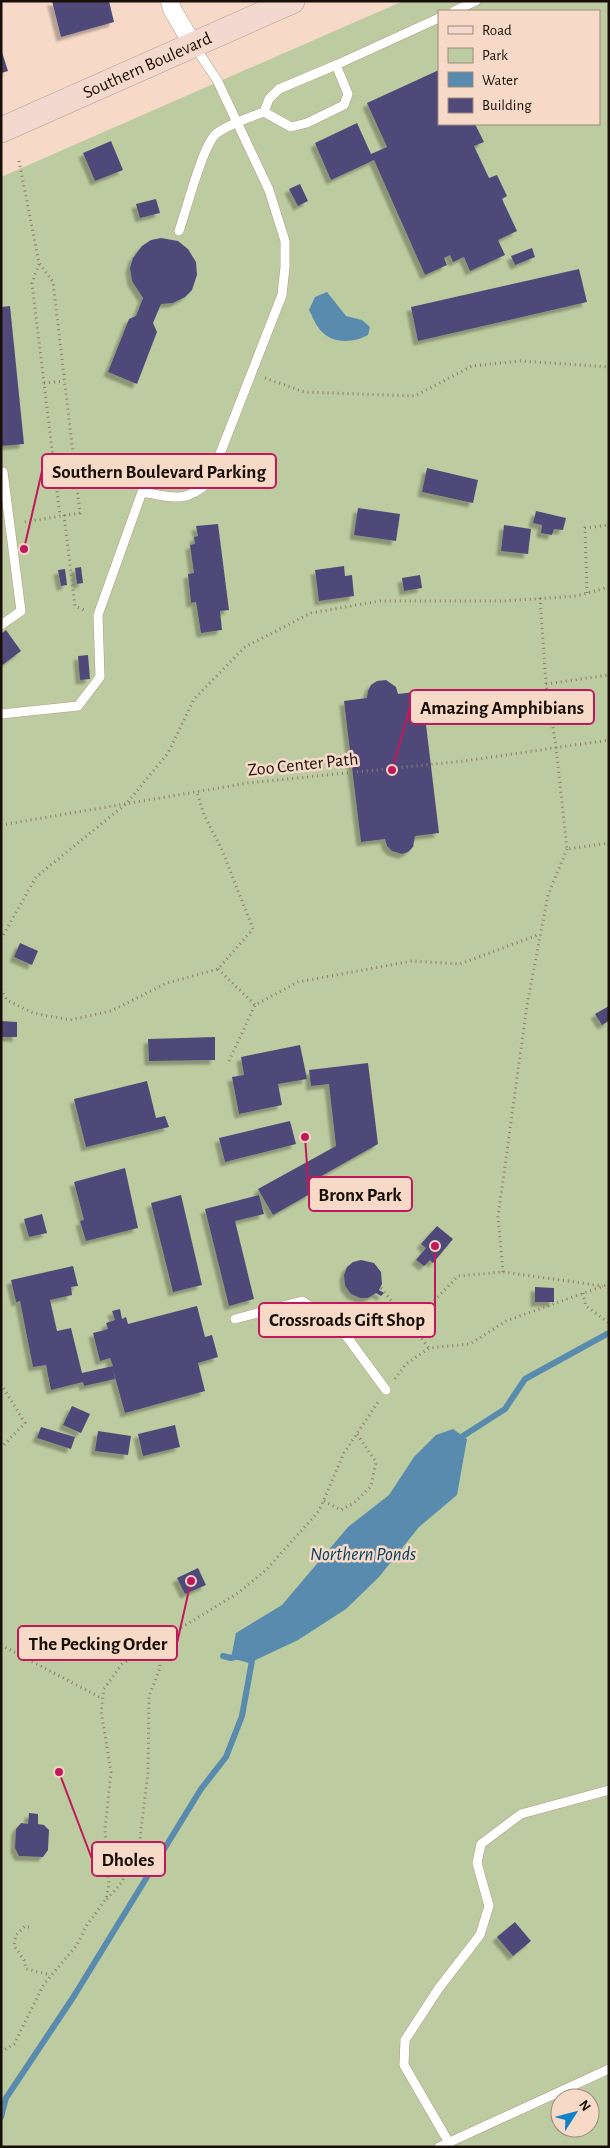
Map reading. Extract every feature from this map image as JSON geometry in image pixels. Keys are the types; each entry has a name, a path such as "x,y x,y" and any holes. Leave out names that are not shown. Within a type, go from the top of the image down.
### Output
{"main road":[{"name":"Southern Boulevard","path":"1,130 292,1"}],"street":[{"path":"170,1 172,9 193,45"}],"lane":[{"path":"456,10 476,1"},
{"path":"179,232 205,154 215,134 237,122 264,112 269,99 279,89 438,18"},
{"path":"1,714 78,706 100,677 98,615 142,492 173,498 195,494 208,482 282,295 285,241 269,190 217,80 193,45"},
{"path":"264,112 291,127 307,123 344,105 348,94 336,65"},
{"path":"1,472 3,472 21,611 1,625"},
{"path":"235,1320 302,1301 336,1322 386,1390"},
{"path":"448,2141 404,2065 405,2040 439,1988 480,1935 489,1906 477,1863 481,1844 521,1814 609,1790"},
{"path":"439,2147 448,2141 609,2069"}],"path":[{"path":"10,525 80,513 53,282 39,263 19,162"},
{"path":"39,263 32,283 75,606 98,615"},
{"path":"251,373 304,392 415,396 472,366 520,361 609,367"},
{"path":"44,383 64,381"},
{"path":"587,593 585,528 609,525"},
{"path":"1,939 36,877 127,804 168,754 194,699 245,647 311,613 380,601 578,596 609,587"},
{"path":"503,1272 498,1216 527,1005 548,895 567,849 556,747 546,684 540,598"},
{"path":"546,684 609,675"},
{"name":"Zoo Center Path","path":"1,825 248,783 464,761 609,740"},
{"path":"1,989 7,1000 33,1013 70,1020 111,1011 167,983 218,969 253,929 222,850 204,815 197,792"},
{"path":"567,849 609,843"},
{"path":"229,1061 255,1005 298,982 412,962 460,964 540,934"},
{"path":"218,969 255,1005"},
{"path":"410,1326 458,1276 503,1272 604,1286"},
{"path":"106,1900 109,1884 105,1830 111,1772 101,1710 101,1698 104,1689 122,1664 238,1593 266,1570 319,1511 344,1453 405,1365 429,1348 470,1344 506,1321 609,1284"},
{"path":"380,1288 429,1348"},
{"path":"583,1293 586,1306 609,1323"},
{"path":"1,1384 25,1423 1,1448"},
{"path":"324,1502 341,1510 354,1503 371,1486 376,1462 357,1434"},
{"path":"1,2052 14,2044 44,1984 77,1945 87,1925 122,1882 140,1838 148,1772 149,1696 160,1668 158,1641"},
{"path":"1,1645 101,1698"},
{"path":"29,1927 25,1926 16,1935 14,1946 24,1960 26,1969 51,1975"}],"green space":[{"path":"403,1 609,1 609,2147 1,2147 1,177"}],"water":[{"path":"327,292 346,316 362,320 370,327 368,335 355,340 341,341 328,337 323,333 309,310 315,297"},
{"name":"Northern Ponds","path":"453,1429 467,1439 457,1495 419,1527 379,1577 346,1609 298,1640 249,1663 231,1658 236,1633 282,1605 348,1527 389,1495 414,1457 436,1435"}],"building":[{"path":"52,1 109,1 114,22 61,37"},
{"path":"1,49 8,71 1,73"},
{"path":"438,70 438,125 476,125 484,142 474,146 489,178 497,175 507,196 502,199 517,231 498,240 505,255 470,271 464,257 453,262 450,255 444,258 447,265 425,275 374,160 331,180 315,143 357,123 371,154 387,147 367,103"},
{"path":"111,141 123,170 95,181 83,153"},
{"path":"300,184 308,201 298,206 289,189"},
{"path":"156,199 160,213 140,218 136,204"},
{"path":"161,238 178,241 188,249 196,262 197,275 192,290 185,297 173,303 161,304 153,323 157,332 137,384 108,372 129,319 136,316 143,298 132,281 130,268 133,258 142,246 151,240"},
{"path":"532,248 535,257 515,265 511,256"},
{"path":"579,269 587,302 418,341 411,307"},
{"path":"10,306 24,444 1,446 1,307"},
{"path":"427,468 478,480 473,503 422,492"},
{"path":"358,508 400,514 396,541 354,535"},
{"path":"536,511 566,518 563,530 554,529 552,535 541,533 542,525 533,523"},
{"path":"218,524 229,610 220,611 222,630 201,633 196,602 191,603 188,574 194,573 190,545 195,544 194,537 198,536 196,526"},
{"path":"504,525 531,529 528,554 501,551"},
{"path":"344,566 345,576 352,575 354,596 319,601 315,570"},
{"path":"81,567 83,583 77,584 75,568"},
{"path":"65,569 67,585 61,586 58,570"},
{"path":"420,575 422,588 404,591 402,578"},
{"path":"6,630 21,651 1,666 1,634"},
{"path":"88,655 90,679 80,680 78,656"},
{"path":"386,680 396,687 398,694 422,691 439,833 415,836 413,847 408,852 402,854 392,851 387,846 385,839 361,842 344,701 367,698 371,685 377,681"},
{"path":"20,943 38,951 32,965 14,957"},
{"path":"609,1006 609,1021 602,1025 595,1014"},
{"path":"1,1021 17,1022 17,1037 1,1037"},
{"path":"215,1037 215,1060 149,1061 148,1039"},
{"path":"300,1045 307,1079 278,1084 282,1105 239,1114 232,1077 244,1075 241,1057"},
{"path":"368,1063 378,1144 309,1183 310,1194 273,1215 258,1189 336,1146 329,1084 311,1086 309,1070"},
{"path":"147,1081 156,1118 165,1116 169,1127 86,1147 74,1099"},
{"path":"290,1121 296,1144 225,1162 219,1138"},
{"path":"125,1168 138,1228 86,1241 80,1221 84,1220 74,1182"},
{"path":"181,1195 202,1285 173,1292 151,1203"},
{"path":"259,1195 264,1214 235,1221 254,1299 229,1306 205,1209"},
{"path":"42,1214 47,1233 29,1237 24,1219"},
{"path":"437,1226 453,1239 433,1263 430,1260 424,1266 416,1260 426,1248 421,1244"},
{"path":"361,1260 374,1263 381,1272 382,1284 379,1290 384,1293 381,1296 376,1293 368,1298 360,1298 351,1294 345,1286 344,1275 347,1267 353,1262"},
{"path":"73,1266 78,1286 71,1287 72,1295 50,1300 57,1331 71,1328 82,1373 113,1366 110,1358 100,1361 93,1333 108,1329 106,1323 115,1320 112,1311 120,1309 122,1319 126,1317 128,1324 197,1306 205,1337 212,1335 218,1357 198,1363 205,1391 125,1413 113,1370 115,1379 84,1386 83,1382 51,1390 46,1365 33,1367 20,1301 16,1302 11,1280"},
{"path":"535,1287 554,1288 554,1302 535,1302"},
{"path":"72,1406 90,1414 81,1433 63,1425"},
{"path":"175,1425 180,1447 143,1456 138,1434"},
{"path":"41,1427 75,1437 71,1449 37,1438"},
{"path":"98,1431 131,1436 128,1455 95,1451"},
{"path":"198,1568 206,1585 185,1594 177,1578"},
{"path":"29,1813 38,1814 38,1824 44,1825 49,1830 48,1850 43,1857 19,1856 15,1848 16,1829 21,1823 28,1824"},
{"path":"515,1922 531,1941 513,1956 497,1937"}],"waterway":[{"path":"458,1442 463,1436 505,1409 525,1379 609,1333"},
{"path":"1,2117 6,2098 74,1996 201,1789 226,1757 242,1716 253,1655"},
{"path":"223,1656 231,1658 239,1656"}],"place":[{"name":"Southern Boulevard Parking","path":"24,549"},
{"name":"Amazing Amphibians","path":"392,770"},
{"name":"Bronx Park","path":"305,1137"},
{"name":"Crossroads Gift Shop","path":"435,1246"},
{"name":"The Pecking Order","path":"191,1581"},
{"name":"Dholes","path":"59,1772"}]}
